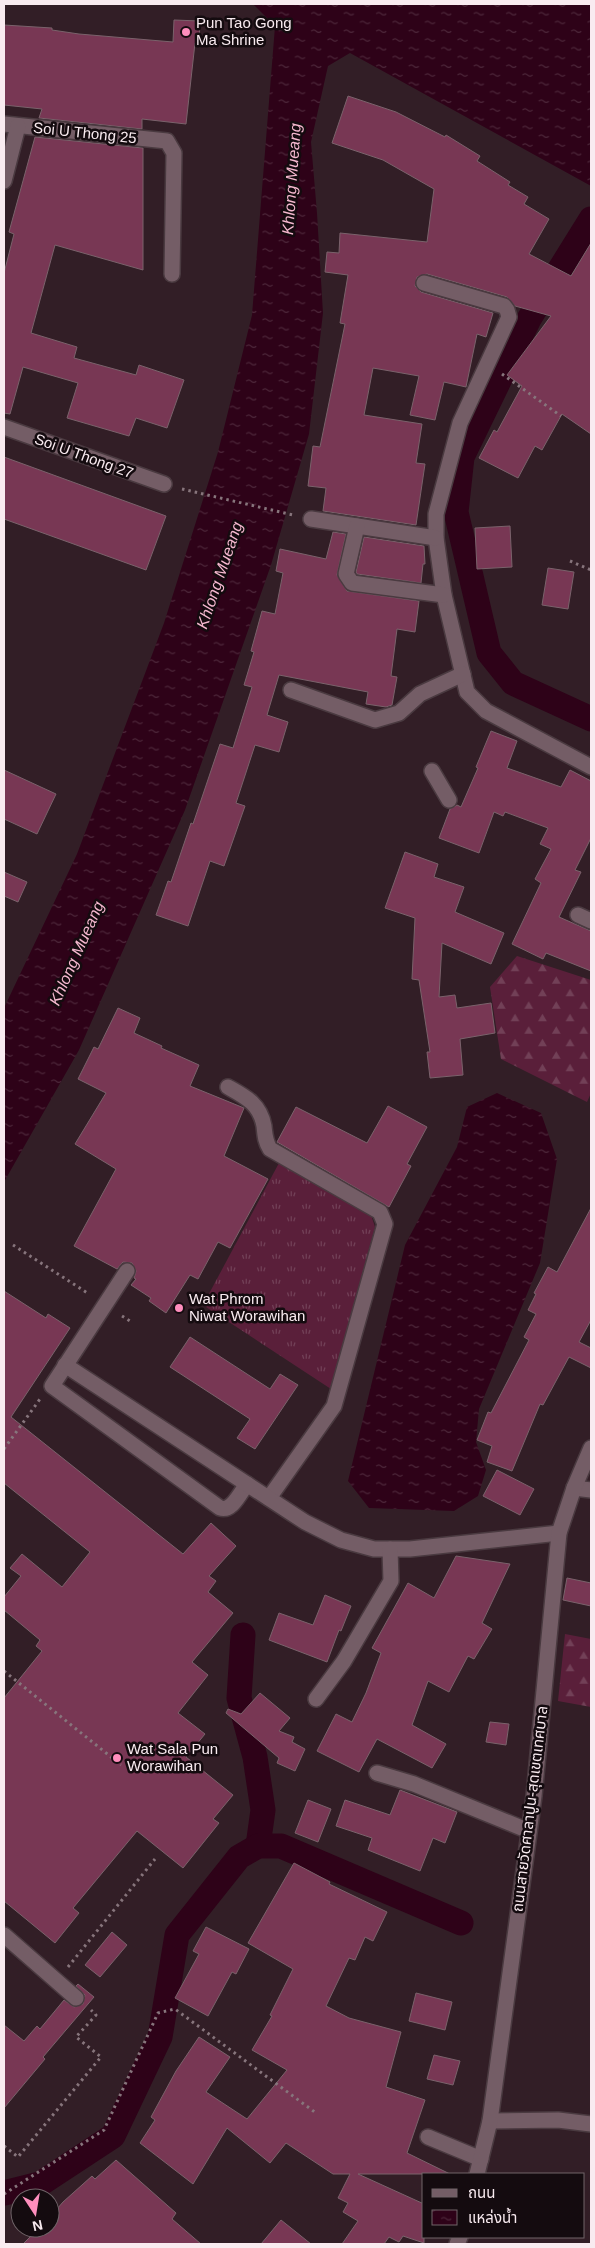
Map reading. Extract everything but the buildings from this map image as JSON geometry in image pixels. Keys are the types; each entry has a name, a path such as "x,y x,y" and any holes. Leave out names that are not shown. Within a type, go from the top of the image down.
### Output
{"street":[{"name":"Soi U Thong 25","path":"11,125 167,141 174,153 172,274"},
{"path":"4,181 11,125"},
{"path":"424,283 504,306 509,317 460,423 436,514 436,538 444,595 467,692 486,711 591,767"},
{"name":"Soi U Thong 27","path":"4,427 164,484"},
{"path":"311,519 436,538"},
{"path":"357,526 346,574 352,583 444,595"},
{"path":"290,690 375,720 399,713 420,694 463,674"},
{"path":"432,772 448,800"},
{"path":"228,1087 251,1099 258,1110 263,1124 265,1140 270,1149 380,1212 385,1224 334,1406 268,1498"},
{"path":"127,1271 52,1386 220,1508 226,1509 230,1507 247,1484"},
{"path":"65,1365 305,1522 341,1540 374,1549 410,1549 559,1533"},
{"name":"ถนนสายวัดศาลาปูน-สุดเขตเทศบาล","path":"479,2167 490,2121 534,1796 559,1533 574,1488 591,1448"},
{"path":"574,1488 591,1490"},
{"path":"316,1699 344,1661 391,1581 390,1549"},
{"path":"377,1773 414,1784 529,1831"},
{"path":"4,1935 76,1998"},
{"path":"490,2121 558,2120 591,2124"},
{"path":"428,2137 479,2167"}],"path":[{"path":"494,368 560,416"},
{"path":"164,484 311,519"},
{"path":"570,561 591,570"},
{"path":"13,1245 130,1321"},
{"path":"4,1449 45,1391 52,1386"},
{"path":"4,1670 121,1765"},
{"path":"57,1981 156,1859"},
{"path":"4,2146 18,2157 101,2057 76,2037 96,2015 76,1998"},
{"path":"4,2194 104,2130 158,2013 175,2009 316,2113"}],"green space":[{"path":"517,956 591,980 591,1093 587,1102 501,1059 490,987"},
{"path":"279,1163 371,1215 375,1227 331,1389 203,1305"},
{"path":"565,1634 591,1639 591,1707 558,1701"}],"water":[{"name":"Khlong Mueang","path":"253,4 591,4 591,186 350,53 328,66 311,142 323,313 309,434 271,565 185,810 79,1050 4,1182 4,1008 77,854 164,623 218,452 252,315 275,26"},
{"path":"497,1093 541,1113 557,1159 540,1263 479,1409 476,1442 486,1470 478,1496 454,1511 369,1508 348,1481 405,1245 457,1147 467,1107"}],"waterway":[{"path":"591,219 529,319 462,457 456,512 489,653 513,683 591,719"},
{"path":"243,1635 239,1698 255,1757 263,1810 258,1846"},
{"path":"4,2193 40,2184 113,2136 160,2037 177,1935 239,1857 258,1846 281,1846 461,1923"}],"place":[{"name":"Pun Tao Gong Ma Shrine","path":"186,32"},
{"name":"Wat Phrom Niwat Worawihan","path":"179,1308"},
{"name":"Wat Sala Pun Worawihan","path":"117,1758"}]}
